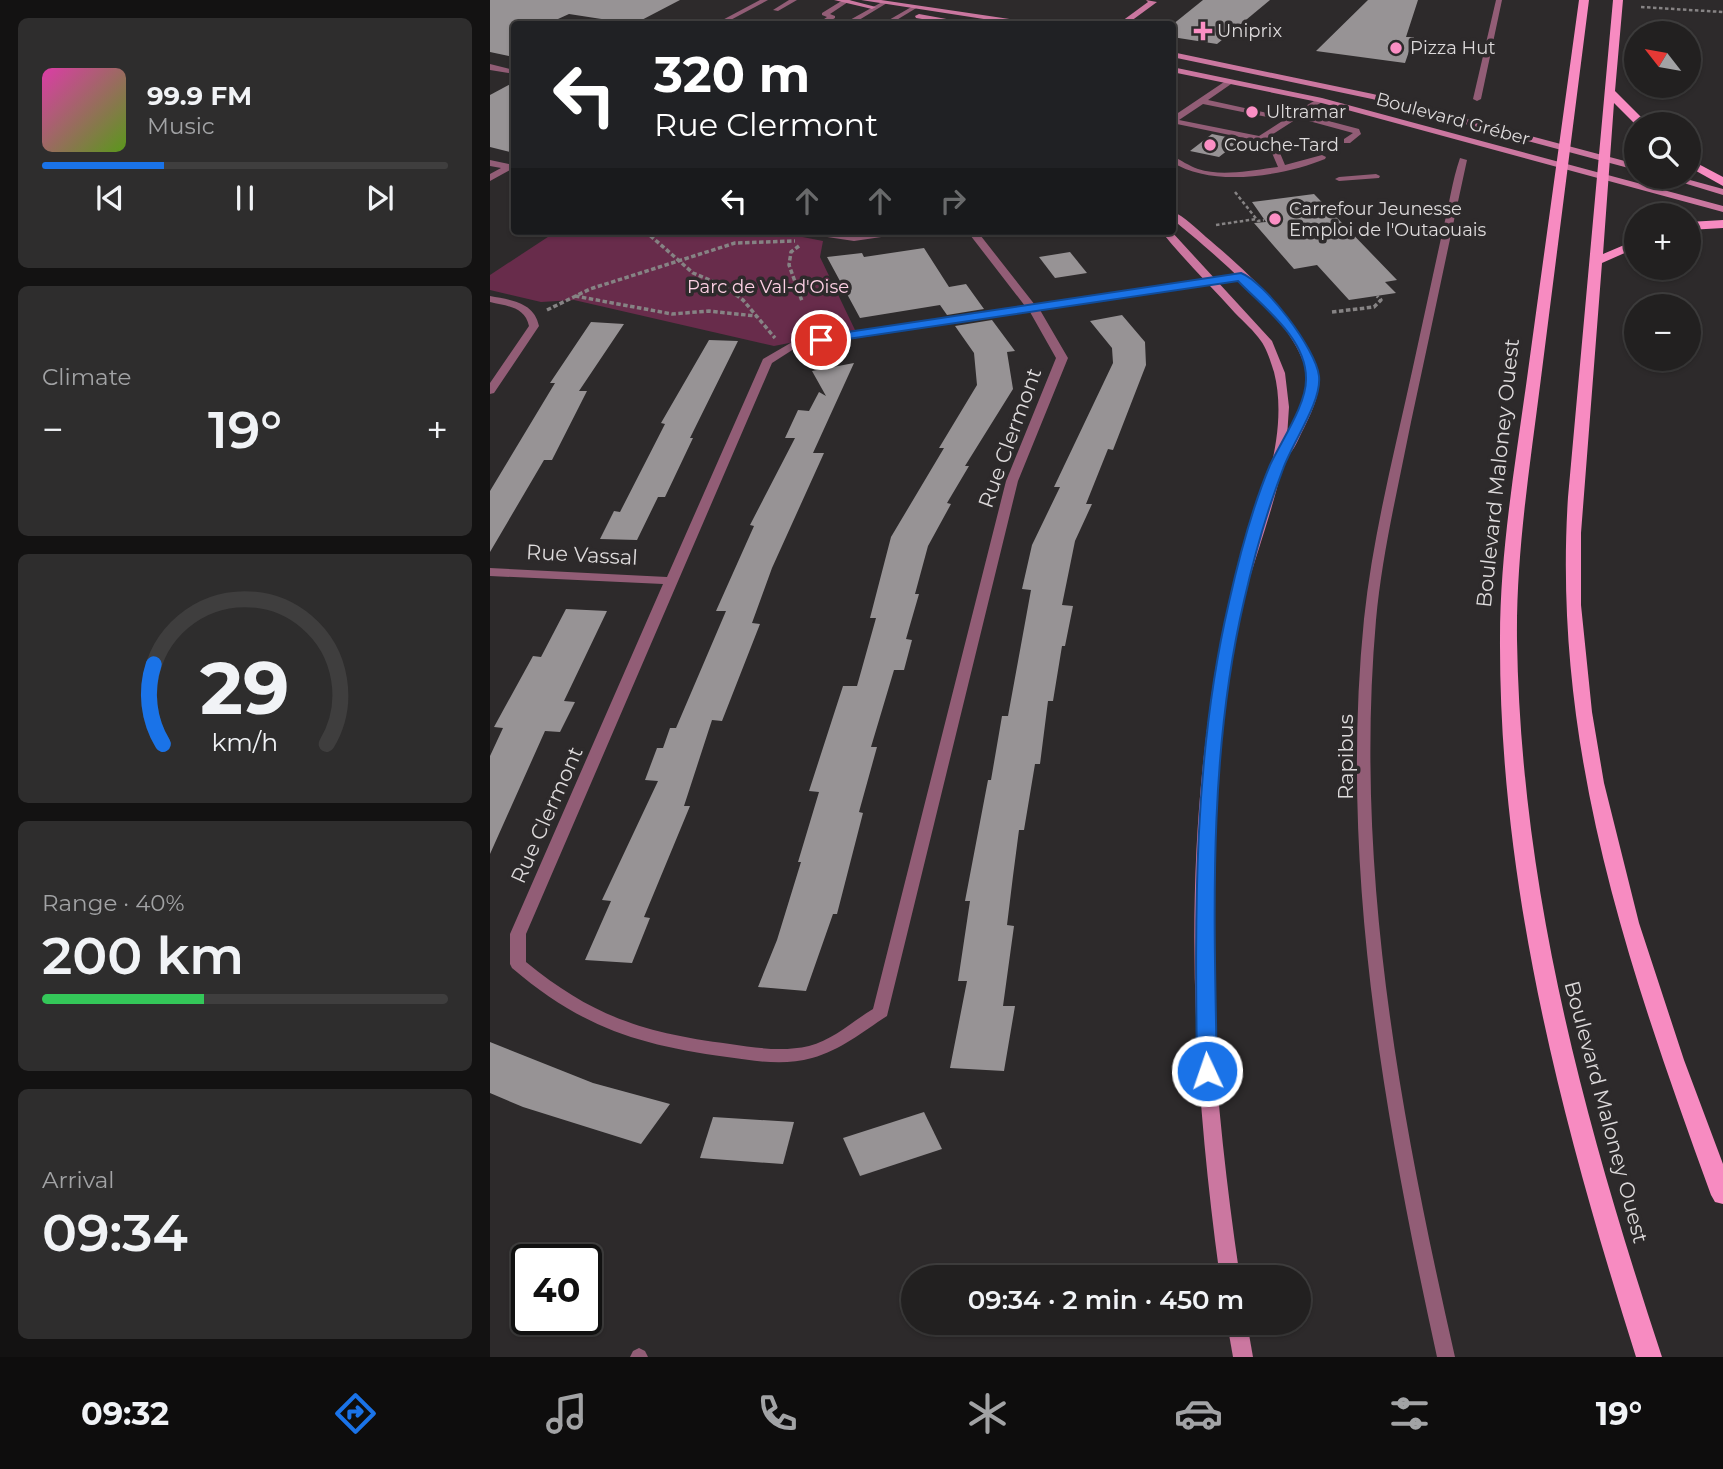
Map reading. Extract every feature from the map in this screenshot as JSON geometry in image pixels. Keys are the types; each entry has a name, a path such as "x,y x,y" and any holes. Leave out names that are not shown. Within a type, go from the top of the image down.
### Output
{"main road":[{"name":"Boulevard Maloney Ouest","path":"1584,0 1512,555 1508,642 1513,752 1532,910 1553,1026 1581,1137 1649,1357"},
{"path":"1618,0 1573,517 1572,598 1579,680 1597,789 1630,923 1686,1097 1723,1195"},
{"path":"1610,92 1630,112"},
{"path":"1701,169 1723,182"},
{"path":"1701,225 1723,224"},
{"path":"1596,261 1624,249"}],"street":[{"path":"865,0 1009,21"},
{"path":"1126,21 1153,2 1150,0"},
{"path":"844,1 947,21"},
{"name":"Boulevard Gréber","path":"1176,55 1352,92 1563,156 1604,176 1723,209"},
{"path":"490,67 511,71"},
{"name":"Boulevard Gréber","path":"1176,70 1563,156 1605,159 1624,164"},
{"path":"490,163 511,167"},
{"path":"490,178 511,168"},
{"path":"1701,186 1723,192"},
{"path":"1176,219 1290,326 1311,362 1313,383 1308,402 1276,468"},
{"path":"834,235 854,238 875,235"},
{"path":"975,235 1034,310"},
{"path":"1170,235 1267,341 1276,358 1284,411 1276,468 1231,625 1205,839 1203,946 1206,1049 1215,1167 1228,1265"},
{"path":"784,349 821,340 1241,277"},
{"path":"490,299 528,310 534,317 534,326 490,391"},
{"name":"Rue Clermont","path":"784,349 767,361 518,934 518,964 549,992 592,1017 640,1037 777,1057 822,1049 881,1012 1012,481 1062,358 1034,310"},
{"name":"Rue Vassal","path":"490,572 673,581"},
{"path":"1239,1335 1243,1357"}],"lane":[{"path":"725,21 765,0"},
{"path":"776,10 794,0"},
{"path":"1477,99 1499,0"},
{"path":"826,21 833,17 824,14 844,1"},
{"path":"852,21 884,3"},
{"path":"891,21 915,7"},
{"path":"1176,119 1230,82"},
{"path":"1260,139 1319,100"},
{"path":"1201,102 1272,116 1296,115 1356,131 1357,134 1347,141"},
{"path":"1176,122 1283,144 1276,153 1282,167"},
{"path":"1176,160 1192,170 1208,174 1282,167 1322,157"},
{"name":"Rapibus","path":"1446,1357 1402,1147 1381,1002 1367,858 1365,713 1370,620 1381,537 1463,160"},
{"path":"1339,179 1376,176"}],"path":[{"path":"1642,7 1723,12"},
{"path":"1235,192 1256,219"},
{"path":"1204,226 1264,220"},
{"path":"650,235 693,273 726,288 757,316 784,349"},
{"path":"534,317 575,296 634,273 735,243 803,243 791,252 789,265 802,301"},
{"path":"575,296 672,314 709,312 757,316"},
{"path":"1332,312 1374,307 1381,300 1377,296"}],"green space":[{"name":"Parc de Val-d'Oise","path":"551,235 792,235 823,241 820,257 855,330 774,346 574,300 541,302 490,290 490,275"}],"building":[{"path":"490,0 680,0 640,21 614,21 569,14 554,21 511,21 511,56 490,52"},
{"path":"1203,0 1270,0 1217,44 1176,38 1176,22"},
{"path":"1368,0 1418,0 1406,37 1414,37 1405,63 1316,51"},
{"path":"511,84 511,152 490,147 490,95"},
{"path":"1212,134 1241,140 1219,157 1190,151"},
{"path":"1314,194 1397,280 1385,282 1396,293 1349,300 1317,265 1294,269 1254,223 1266,222 1252,202"},
{"path":"924,248 949,287 966,284 984,309 947,315 940,305 860,318 827,257 862,253 864,257"},
{"path":"1070,252 1087,273 1055,278 1039,257"},
{"path":"1122,315 1145,342 1146,365 1113,450 1108,449 1086,504 1092,504 1075,541 1062,605 1073,606 1065,646 1062,646 1053,701 1048,701 1040,764 1035,764 1024,830 1019,830 1013,876 1007,925 1014,926 1003,1006 1015,1006 1004,1071 950,1068 967,981 958,981 970,901 965,901 1002,716 1008,716 1031,590 1022,589 1032,545 1060,487 1054,487 1113,363 1112,348 1090,321"},
{"path":"992,320 1015,351 1007,352 1013,389 965,466 969,466 947,503 951,504 928,546 915,594 919,594 906,639 912,640 904,670 894,670 871,747 877,747 859,812 863,813 837,914 833,914 806,991 758,987 777,940 801,862 798,862 819,792 809,791 843,686 857,686 876,618 870,618 891,537 944,448 939,448 977,385 974,353 955,326"},
{"path":"591,322 624,324 579,391 587,391 552,460 544,460 490,552 490,491 555,383 550,383"},
{"path":"709,340 738,341 690,438 693,438 665,497 658,497 637,540 600,539 614,511 620,512 665,424 661,423"},
{"path":"854,363 813,453 824,453 772,568 752,623 760,624 722,721 712,720 684,806 690,806 644,917 650,918 632,963 585,960 611,901 602,900 658,781 645,780 657,748 663,748 670,728 676,728 726,611 716,611 754,526 750,525 795,438 785,438 798,410 809,411 819,392 826,396 812,371"},
{"path":"566,609 607,611 564,701 575,702 560,732 545,731 490,854 490,756 503,728 494,727 533,656 541,657"},
{"path":"490,1042 593,1083 670,1104 641,1144 523,1107 490,1093"},
{"path":"924,1112 942,1149 860,1176 843,1138"},
{"path":"713,1117 794,1122 783,1164 700,1158"}],"place":[{"name":"Uniprix","path":"1203,31"},
{"name":"Pizza Hut","path":"1396,48"},
{"name":"Ultramar","path":"1252,112"},
{"name":"Couche-Tard","path":"1210,145"},
{"name":"Carrefour Jeunesse Emploi de l'Outaouais","path":"1275,219"}],"route":[{"path":"821,340 1241,277 1290,326 1306,351 1313,376 1311,392 1276,468 1259,521 1236,602 1221,692 1205,839 1203,946 1207,1071"}]}
